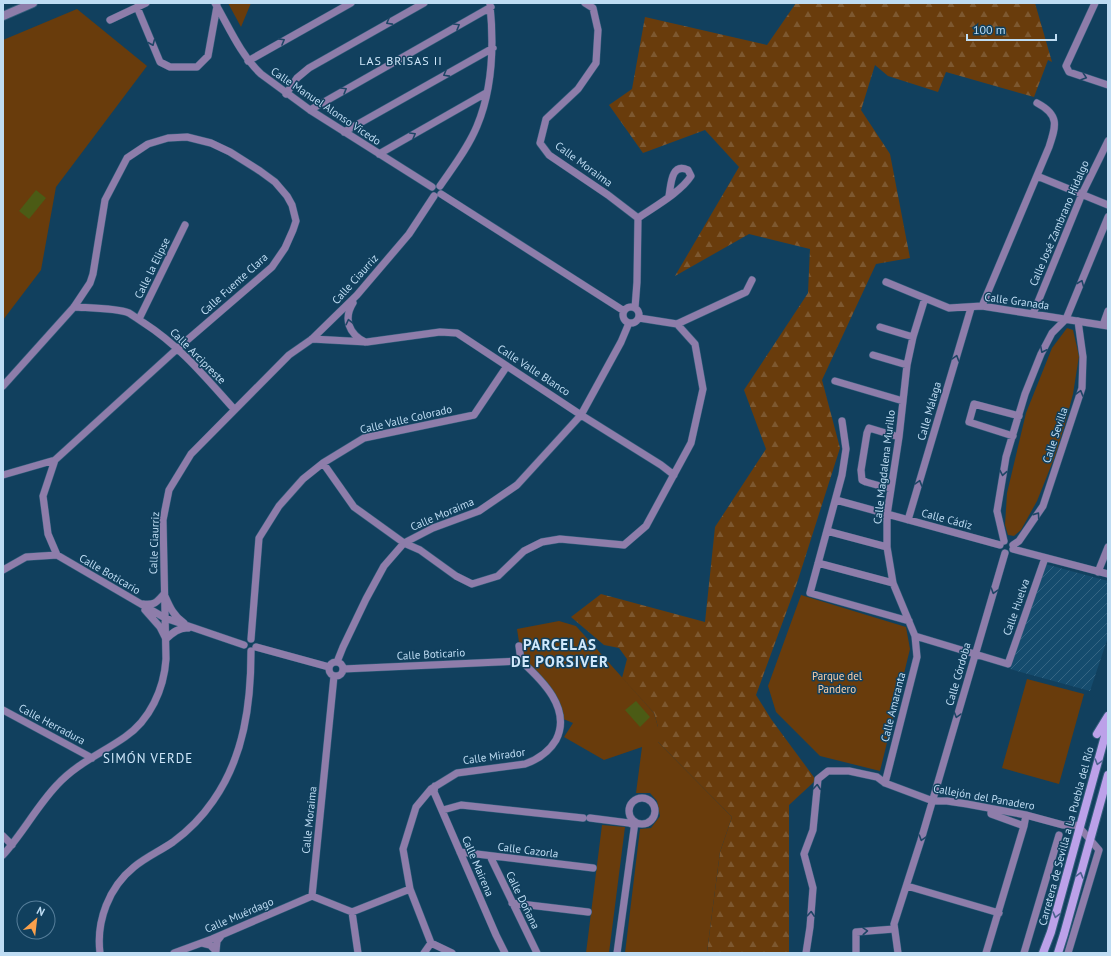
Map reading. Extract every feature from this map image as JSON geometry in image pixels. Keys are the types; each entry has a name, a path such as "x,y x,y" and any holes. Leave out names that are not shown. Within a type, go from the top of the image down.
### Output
{"main road":[{"path":"1097,734 1108,716"},
{"name":"Carretera de Sevilla a La Puebla del Río","path":"1044,953 1108,725"},
{"path":"1058,953 1108,776"}],"street":[{"path":"3,16 33,3"},
{"path":"110,20 146,3"},
{"path":"248,61 351,3"},
{"path":"286,94 297,78 309,68 424,3"},
{"name":"Calle Moraima","path":"585,3 593,8 598,30 596,63 578,89 546,119 540,142 549,154 638,218"},
{"path":"1095,3 1066,66 1069,72 1107,82"},
{"path":"137,7 160,62 170,66 197,67 208,56 216,4"},
{"name":"Calle Manuel Alonso Vicedo","path":"216,4 248,61 261,74 286,94 310,110 432,187"},
{"path":"310,110 490,5 493,48 486,93 480,116 474,132 461,156 440,186"},
{"path":"344,132 493,48"},
{"path":"379,154 486,93"},
{"path":"982,306 1049,147 1055,128 1051,113 1045,107 1037,103"},
{"name":"Calle Fuente Clara","path":"3,386 74,308 90,283 93,274 105,200 127,158 148,144 168,138 187,137 211,143 230,152 260,171 275,182 290,200 296,221 294,230 285,248 272,267 178,348 55,460 3,475"},
{"name":"Calle José Zambrano Hidalgo","path":"1033,314 1082,194 1108,141"},
{"path":"1037,176 1108,205"},
{"path":"440,186 436,185 432,187 431,193 434,196 441,194"},
{"path":"440,186 442,190 441,194"},
{"path":"441,194 624,311"},
{"name":"Calle Ciaurriz","path":"3,855 12,846 47,796 57,785 68,774 126,736 146,715 155,700 165,674 166,639 163,520 169,490 191,454 288,355 312,339 357,295 409,234 434,196"},
{"path":"639,318 639,313 635,308 638,218 669,196"},
{"path":"1013,547 1008,553 1002,552 997,511 1006,457 1025,394 1041,354 1052,333 1066,319 1108,217"},
{"name":"Calle la Elipse","path":"139,319 185,225"},
{"path":"639,318 677,324 746,292 752,280"},
{"name":"Calle Granada","path":"886,282 949,308 971,308 982,306 1105,325"},
{"path":"357,295 348,310 347,318 350,328 358,338 367,342"},
{"name":"Calle Magdalena Murillo","path":"915,636 893,583 886,547 887,514 899,437 907,365 913,338 925,298"},
{"name":"Calle Arcipreste","path":"74,308 105,309 128,312 161,333 178,348 234,409"},
{"path":"624,311 628,308 635,308"},
{"name":"Calle Málaga","path":"908,520 971,308"},
{"path":"624,311 624,319 629,323 636,322 639,318"},
{"path":"1105,325 1108,311"},
{"name":"Calle Sevilla","path":"1013,547 1019,541 1043,506 1082,388 1083,357 1078,321"},
{"name":"Calle Moraima","path":"337,662 366,599 384,566 404,543 433,528 478,511 517,485 581,414 621,342 629,323"},
{"path":"324,463 354,508 404,543 420,550 456,576 472,584 498,576 524,551 542,542 560,539 624,545 646,526 692,443 703,389 695,344 677,324"},
{"path":"880,327 913,338"},
{"name":"Calle Valle Blanco","path":"312,339 367,342 440,332 457,333 661,465 674,475"},
{"path":"873,355 907,365"},
{"name":"Calle Valle Colorado","path":"251,639 259,538 279,506 303,479 324,463 364,438 474,415 507,366"},
{"path":"835,381 903,401"},
{"path":"1013,436 968,422 974,404 1019,416"},
{"path":"842,421 846,449 842,475 810,593 909,621"},
{"path":"891,489 862,480 861,470 869,428 899,437"},
{"path":"3,570 26,557 57,555 48,534 43,496 55,460"},
{"name":"Calle Cádiz","path":"836,500 908,520 1002,543"},
{"path":"826,531 886,547"},
{"path":"1002,543 1008,540 1011,542 1013,547 1045,558 1108,574"},
{"path":"1098,572 1108,547"},
{"name":"Calle Córdoba","path":"894,929 894,924 907,886 1005,553"},
{"name":"Calle Boticario","path":"57,555 165,618 244,645"},
{"name":"Calle Huelva","path":"975,654 1008,664 1045,558"},
{"path":"818,562 893,583"},
{"path":"141,604 151,605 157,602 164,594 172,612 179,620 192,628"},
{"path":"141,604 160,627 166,639 173,633 183,628 192,628"},
{"path":"915,636 975,654"},
{"name":"Calle Amaranta","path":"886,783 917,657 915,636"},
{"path":"100,953 99,937 101,920 110,897 116,887 134,867 187,831 212,802 226,781 244,732 249,698 254,649 256,642 251,639 246,641 244,645 246,649 254,649 329,667"},
{"path":"519,646 521,661"},
{"name":"Calle Boticario","path":"343,669 521,661"},
{"name":"Calle Mirador","path":"431,943 410,889 404,849 416,807 431,789 457,772 525,764 536,760 553,746 561,727 561,718 557,704 551,693 536,674 521,661"},
{"path":"333,662 337,662 343,669 341,674 334,676 330,674 329,667 333,662"},
{"name":"Calle Moraima","path":"312,896 334,676"},
{"name":"Calle Herradura","path":"3,710 92,758"},
{"name":"Callejón del Panadero","path":"806,953 813,888 804,854 813,830 818,779 828,771 849,771 876,777 886,783 932,801 947,801 1026,815 1080,827"},
{"name":"Calle Mairena","path":"435,786 434,792 505,953"},
{"path":"443,810 461,805 635,824 617,953"},
{"path":"991,809 991,814 1024,826"},
{"path":"986,953 999,913 1026,815"},
{"path":"1068,953 1099,850 1080,827"},
{"path":"1024,953 1059,835"},
{"path":"3,836 12,846"},
{"name":"Calle Cazorla","path":"460,852 593,868"},
{"name":"Calle Doñana","path":"490,856 537,953"},
{"path":"907,886 999,913"},
{"path":"312,896 352,912 410,889"},
{"name":"Calle Muérdago","path":"174,953 213,943 312,896"},
{"path":"512,902 588,912"},
{"path":"352,912 358,953"},
{"path":"856,953 856,932 894,929 898,953"},
{"path":"424,953 431,943 452,953"}],"shaded area":[{"path":"36,190 46,198 29,219 19,211"},
{"path":"1045,564 1108,581 1108,637 1090,691 1010,669"},
{"path":"636,701 650,717 640,727 625,710"}],"green space":[{"path":"228,3 251,3 241,27"},
{"path":"796,3 1035,3 1052,62 1048,60 1034,97 946,72 938,92 888,76 875,65 861,110 890,154 910,258 876,264 822,380 840,448 797,583 756,695 771,719 816,780 789,805 789,953 708,953 720,852 732,817 657,741 658,727 654,713 622,678 627,659 619,648 604,645 571,617 601,594 705,622 715,527 766,449 744,390 808,293 810,249 749,234 675,276 739,167 705,130 643,153 609,105 632,89 645,17 767,45"},
{"path":"77,9 147,66 56,187 41,270 3,320 3,40"},
{"path":"1067,328 1073,330 1079,356 1073,394 1065,424 1055,456 1037,501 1021,530 1014,536 1008,535 1005,525 1007,493 1026,413 1052,348"},
{"name":"Parque del Pandero","path":"801,595 906,627 910,649 880,771 820,756 776,712 768,686"},
{"path":"559,621 576,626 654,713 658,727 658,742 732,817 720,852 708,953 625,953 640,829 651,828 660,816 657,801 650,793 636,793 642,747 604,760 564,737 573,723 561,718 557,704 521,655 517,629"},
{"path":"1027,679 1084,694 1059,784 1002,768"},
{"path":"602,825 625,827 609,953 586,953"}],"district":[{"name":"LAS BRISAS II","path":"401,61"},
{"name":"PARCELAS DE PORSIVER","path":"560,654"},
{"name":"SIMÓN VERDE","path":"148,758"}]}
